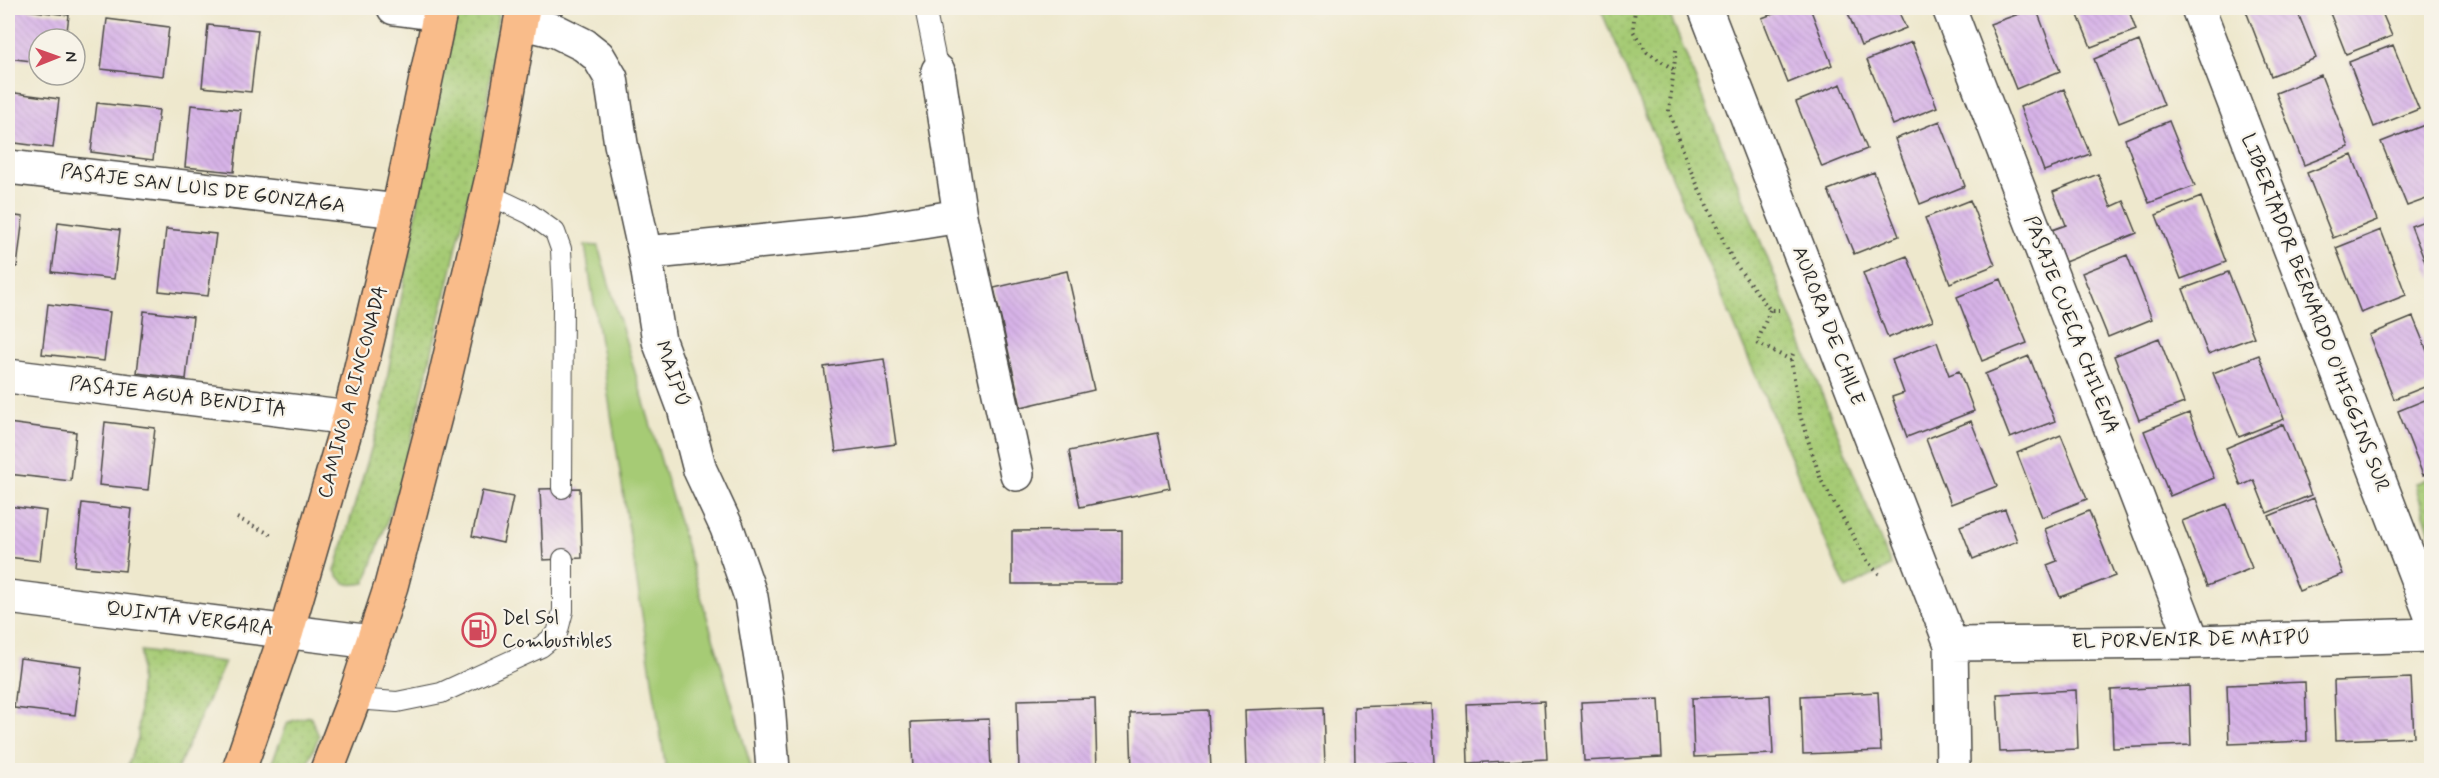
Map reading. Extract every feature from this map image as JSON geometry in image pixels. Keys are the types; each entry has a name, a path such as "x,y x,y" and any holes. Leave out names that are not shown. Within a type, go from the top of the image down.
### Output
{"main road":[{"name":"CAMINO A RINCONADA","path":"238,771 287,632 349,418 398,212 441,10"},
{"path":"327,771 354,699 391,586 444,382 488,194 522,15"}],"street":[{"path":"394,8 441,10"},
{"name":"PASAJE CUECA CHILENA","path":"1949,8 2193,642"},
{"name":"LIBERTADOR BERNARDO O'HIGGINS SUR","path":"2198,8 2432,618"},
{"name":"AURORA DE CHILE","path":"1707,12 1951,644"},
{"name":"MAIPÚ","path":"522,15 584,45 598,56 610,78 621,144 645,253 658,341 684,408 700,470 727,528 751,597 768,703 773,771"},
{"path":"938,71 960,216 1017,474"},
{"name":"PASAJE SAN LUIS DE GONZAGA","path":"8,167 398,212"},
{"path":"645,253 867,231 960,216"},
{"name":"PASAJE AGUA BENDITA","path":"8,376 349,418"},
{"name":"QUINTA VERGARA","path":"8,597 372,642"},
{"name":"EL PORVENIR DE MAIPÚ","path":"1951,644 2193,642 2432,635"},
{"path":"1951,644 1953,771"}],"lane":[{"path":"925,8 938,71"},
{"path":"488,194 530,214 555,232 561,249 563,296 562,488"},
{"path":"354,699 398,702 441,693 541,647 557,634 563,611 563,559"}],"path":[{"path":"1635,8 1633,31 1647,52 1673,69"},
{"path":"1707,12 1678,35 1669,111 1689,167 1733,261 1770,310"},
{"path":"1770,310 1822,310"},
{"path":"1770,310 1757,343 1791,360"},
{"path":"1822,310 1804,324 1791,360 1800,415 1821,480 1868,562 1883,578"}],"green space":[{"path":"457,8 499,8 482,140 401,483 365,583 347,584 335,571 380,419 423,175"},
{"path":"1600,8 1667,8 1891,566 1846,589"},
{"path":"585,245 598,246 752,770 666,770"},
{"path":"2431,477 2431,537 2415,484"},
{"path":"141,651 225,662 177,770 126,770 138,739"},
{"path":"310,716 319,736 305,770 269,770 288,722"}],"building":[{"path":"8,8 69,15 68,27 27,27 27,60 8,58"},
{"path":"1789,8 1810,8 1832,65 1788,83 1762,18"},
{"path":"1846,8 1897,8 1906,28 1861,46"},
{"path":"2036,8 2060,71 2016,89 1990,24"},
{"path":"2075,8 2128,8 2136,30 2091,47"},
{"path":"2255,8 2296,8 2316,58 2271,76 2246,11"},
{"path":"2328,8 2380,8 2392,36 2346,54"},
{"path":"107,19 169,27 163,76 101,69"},
{"path":"208,25 258,30 251,92 202,87"},
{"path":"2139,41 2164,105 2119,123 2094,59"},
{"path":"1912,42 1937,107 1893,125 1867,60"},
{"path":"2393,45 2419,109 2374,127 2349,62"},
{"path":"2321,75 2349,147 2304,165 2276,93"},
{"path":"1841,84 1867,149 1822,167 1796,102"},
{"path":"2064,89 2090,154 2044,171 2020,107"},
{"path":"8,92 59,99 53,148 8,142"},
{"path":"97,103 159,110 153,160 91,152"},
{"path":"191,105 241,110 234,172 185,167"},
{"path":"1940,121 1965,186 1920,204 1895,139"},
{"path":"2169,121 2195,186 2149,203 2125,139"},
{"path":"2427,124 2432,136 2432,197 2407,206 2381,142"},
{"path":"2352,155 2377,220 2333,238 2307,173"},
{"path":"1874,172 1899,236 1854,254 1828,190"},
{"path":"2098,174 2111,207 2124,201 2137,233 2065,262 2052,230 2066,225 2053,192"},
{"path":"2201,197 2226,262 2181,279 2156,215"},
{"path":"1970,200 1995,265 1950,283 1925,218"},
{"path":"8,215 23,217 17,267 8,266"},
{"path":"2432,218 2432,277 2431,277 2411,226"},
{"path":"58,222 120,230 114,279 52,272"},
{"path":"166,229 216,234 208,296 159,291"},
{"path":"2381,230 2406,295 2361,313 2336,248"},
{"path":"2127,255 2152,319 2108,337 2082,273"},
{"path":"1907,256 1933,320 1888,338 1863,273"},
{"path":"1067,271 1094,390 1021,407 994,288"},
{"path":"2228,272 2254,337 2208,354 2183,289"},
{"path":"2001,279 2027,343 1982,361 1957,297"},
{"path":"48,304 110,312 104,361 42,354"},
{"path":"144,311 193,317 186,379 137,373"},
{"path":"2413,317 2432,363 2432,384 2394,399 2369,335"},
{"path":"2159,338 2184,403 2139,420 2114,356"},
{"path":"1937,342 1949,375 1959,371 1974,411 1907,437 1892,397 1904,393 1892,360"},
{"path":"2259,355 2284,419 2239,437 2213,373"},
{"path":"2029,356 2055,421 2010,438 1985,374"},
{"path":"884,359 896,444 836,452 824,367"},
{"path":"2432,397 2432,472 2423,475 2398,411"},
{"path":"2189,413 2214,478 2170,496 2144,431"},
{"path":"1971,421 1997,486 1951,504 1926,439"},
{"path":"105,422 155,428 148,490 99,485"},
{"path":"8,423 76,432 71,481 8,474"},
{"path":"2283,424 2311,495 2267,513 2254,480 2241,486 2226,448"},
{"path":"1158,433 1170,488 1080,507 1069,451"},
{"path":"2061,435 2087,499 2042,517 2017,453"},
{"path":"580,488 582,558 543,560 540,489"},
{"path":"482,491 513,497 503,543 472,536"},
{"path":"2314,498 2343,574 2299,591 2269,516"},
{"path":"82,503 132,509 125,571 75,566"},
{"path":"2227,504 2252,568 2207,586 2182,521"},
{"path":"8,506 46,511 40,561 8,557"},
{"path":"2005,509 2017,541 1973,559 1960,526"},
{"path":"2089,511 2115,576 2060,597 2047,565 2057,561 2045,529"},
{"path":"1122,530 1122,584 1012,584 1012,531"},
{"path":"20,658 81,666 75,715 14,708"},
{"path":"2411,678 2414,737 2336,740 2334,681"},
{"path":"2305,682 2307,741 2229,744 2227,685"},
{"path":"2189,686 2191,745 2113,748 2111,690"},
{"path":"2076,690 2078,749 2000,752 1997,694"},
{"path":"1878,692 1881,751 1803,754 1801,696"},
{"path":"1770,695 1773,754 1694,757 1692,698"},
{"path":"1095,698 1097,770 1019,770 1017,700"},
{"path":"1659,699 1662,757 1584,761 1581,702"},
{"path":"1544,701 1547,759 1468,763 1466,704"},
{"path":"1431,704 1434,763 1355,766 1354,707"},
{"path":"1323,707 1325,766 1247,769 1245,710"},
{"path":"1208,710 1211,769 1132,770 1130,713"},
{"path":"989,719 991,770 913,770 911,722"}],"place":[{"name":"Del Sol Combustibles","path":"479,630"}]}
